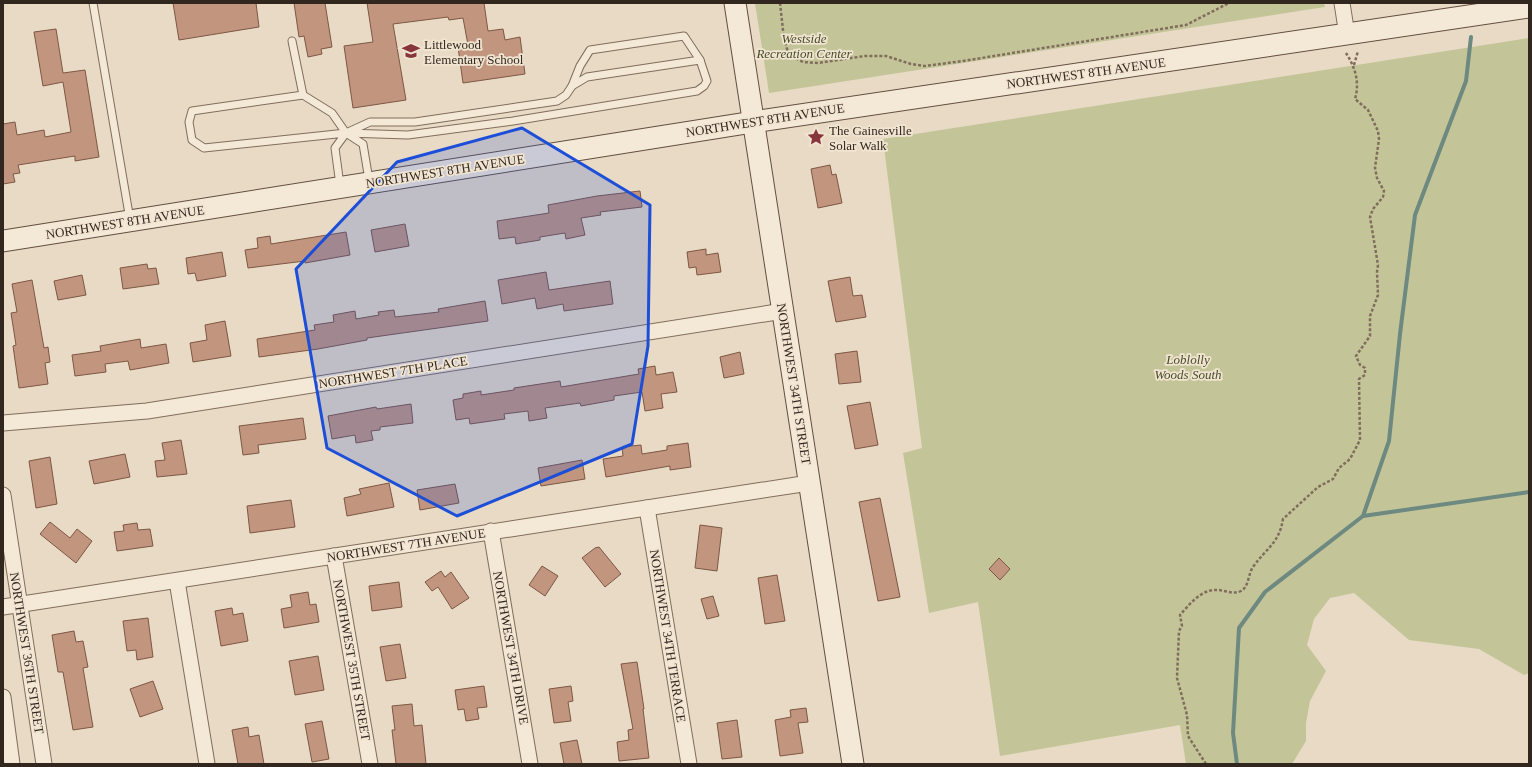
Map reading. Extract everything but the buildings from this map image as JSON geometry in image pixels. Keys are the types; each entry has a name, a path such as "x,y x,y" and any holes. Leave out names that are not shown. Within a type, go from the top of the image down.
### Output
{"street":[{"name":"NORTHWEST 34TH STREET","path":"735,3 853,764"},
{"path":"1342,3 1350,46"},
{"name":"NORTHWEST 8TH AVENUE","path":"3,241 753,122 1350,46 1529,7"},
{"name":"NORTHWEST 7TH PLACE","path":"3,423 148,411 782,312"},
{"name":"NORTHWEST 7TH AVENUE","path":"3,607 809,483"},
{"name":"NORTHWEST 36TH STREET","path":"3,495 44,764"},
{"name":"NORTHWEST 34TH TERRACE","path":"647,508 689,764"},
{"name":"NORTHWEST 34TH DRIVE","path":"491,531 530,764"},
{"name":"NORTHWEST 35TH STREET","path":"334,556 370,764"},
{"path":"177,581 207,764"},
{"path":"3,697 12,764"}],"lane":[{"path":"93,3 131,221"},
{"path":"341,187 335,148 346,133 370,122 415,122 557,101 566,95 572,86 580,66 590,50 684,36 700,60 707,81 704,86 697,91 513,121 408,135 346,133 204,148 192,140 189,122 192,111 303,94 332,113 346,133 363,144 369,183"},
{"path":"292,41 303,94"},
{"path":"572,86 587,77 700,60"}],"path":[{"path":"780,3 784,39 788,52 803,62 818,63 865,56 886,56 911,64 924,66 1186,25 1229,3"},
{"path":"1350,46 1354,65"},
{"path":"1206,764 1188,736 1187,716 1177,678 1179,631 1182,626 1180,615 1195,598 1207,592 1216,590 1228,593 1240,591 1246,587 1253,567 1275,543 1281,529 1283,519 1318,487 1333,479 1339,468 1350,459 1360,440 1359,379 1366,375 1365,368 1360,366 1356,356 1370,336 1370,316 1378,295 1378,265 1370,217 1373,209 1383,197 1384,191 1377,178 1375,168 1379,139 1378,131 1368,110 1355,98 1357,91 1350,46"}],"highlighted area":[{"path":"522,128 650,205 648,346 632,444 457,516 327,448 296,269 397,162"}],"green space":[{"name":"Westside Recreation Center","path":"755,3 1324,3 1325,7 769,93"},
{"name":"Loblolly Woods South","path":"1529,38 1529,673 1524,675 1479,649 1409,640 1354,593 1330,598 1314,619 1307,645 1326,671 1310,701 1306,723 1306,741 1292,764 1186,764 1180,725 1000,756 978,602 929,613 903,453 922,448 883,139"}],"waterway":[{"path":"1237,764 1233,733 1239,628 1265,592 1363,516 1389,441 1400,334 1415,215 1466,81 1471,37"},
{"path":"1363,516 1529,492"}],"place":[{"name":"Littlewood Elementary School","path":"411,51"},
{"name":"The Gainesville Solar Walk","path":"816,137"}]}
